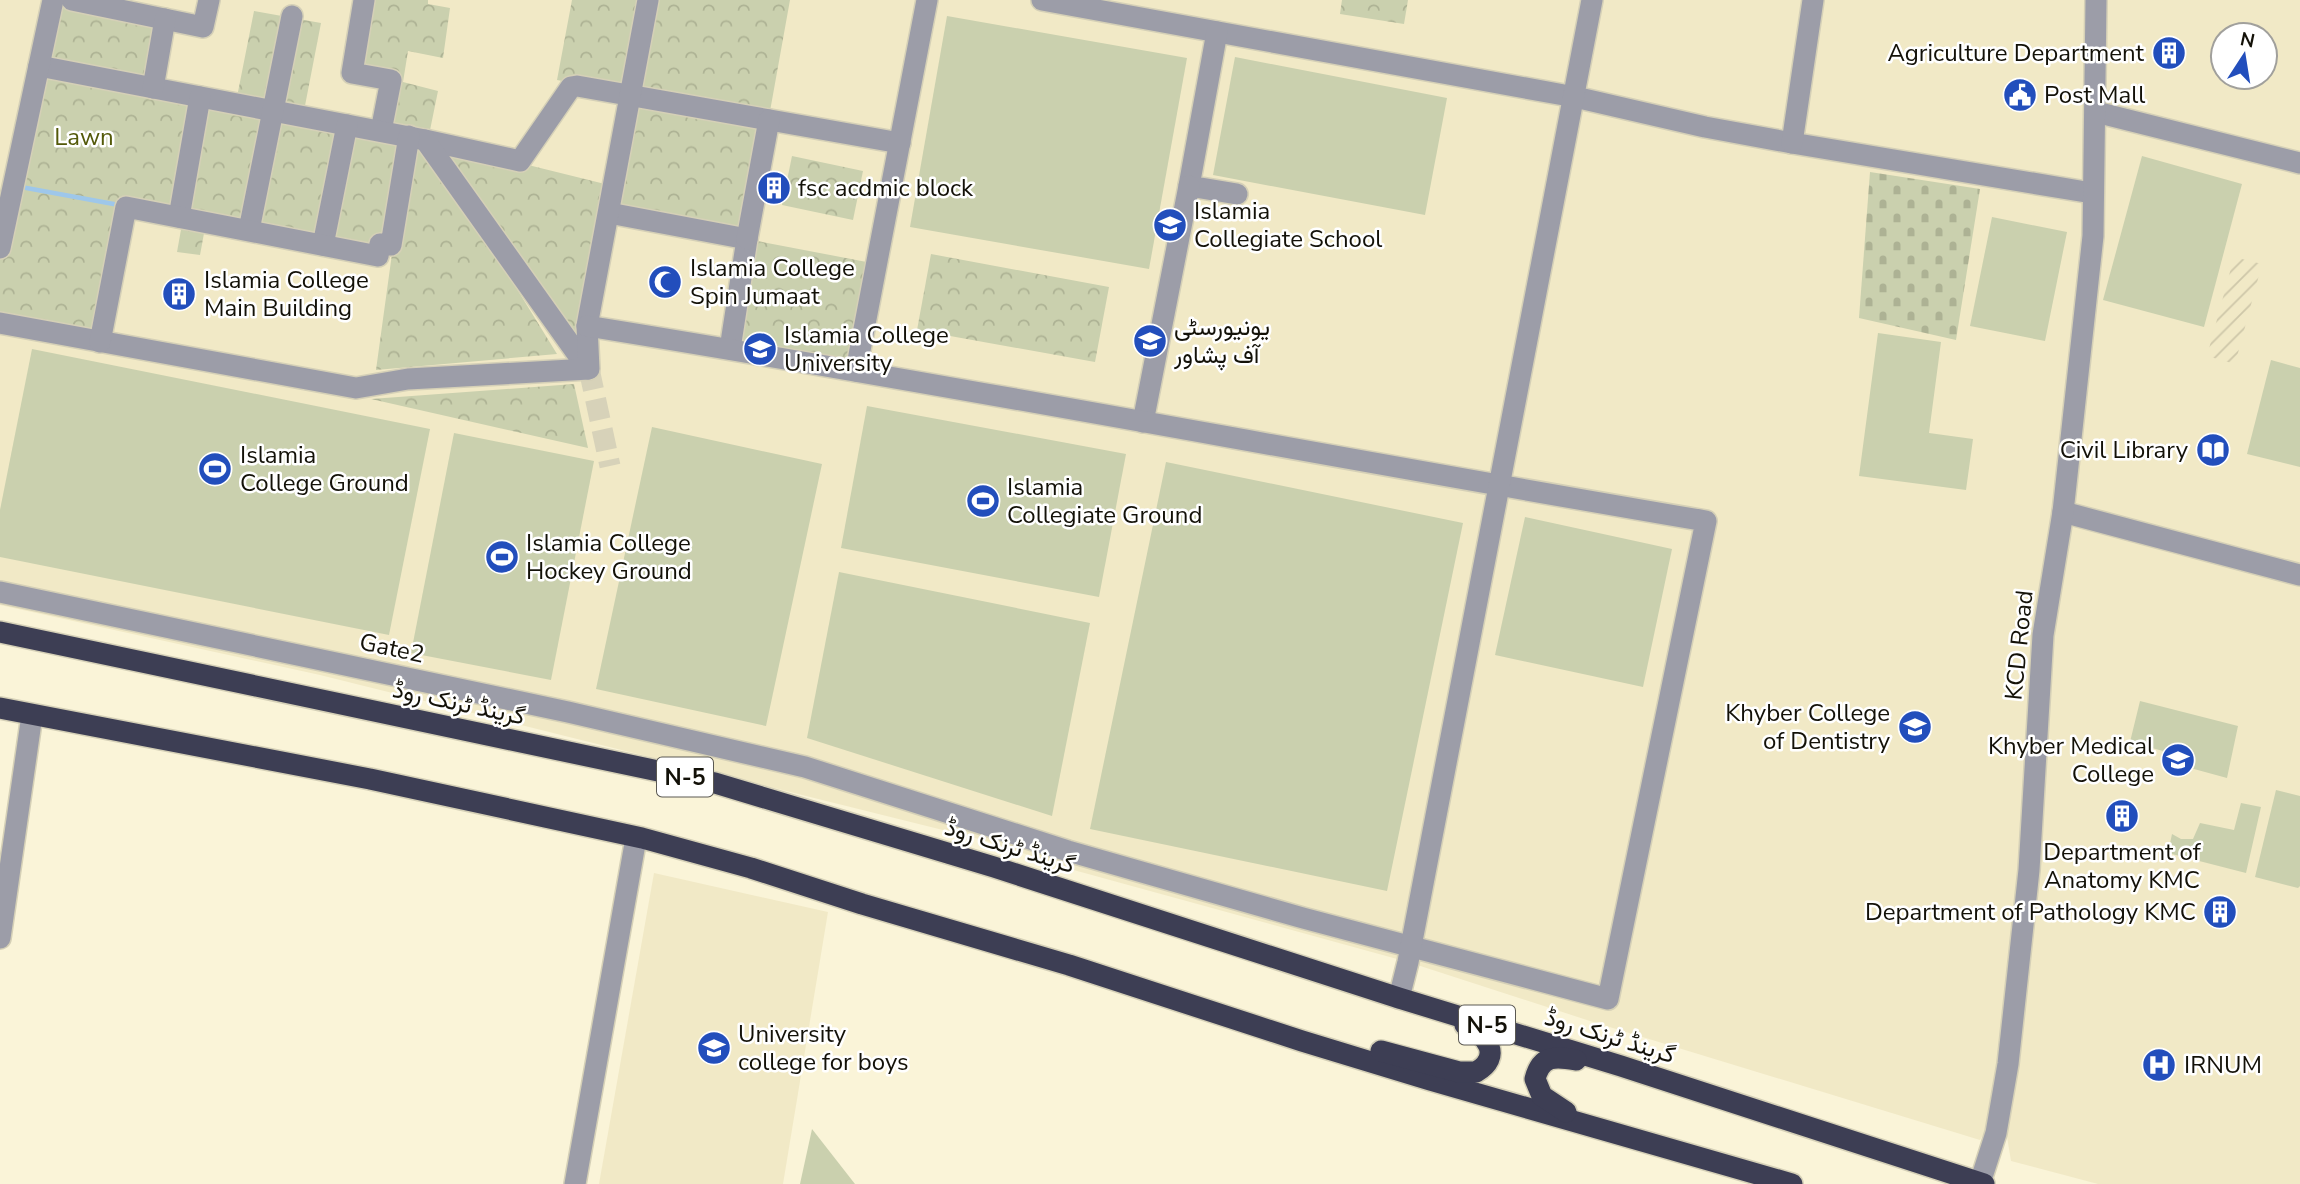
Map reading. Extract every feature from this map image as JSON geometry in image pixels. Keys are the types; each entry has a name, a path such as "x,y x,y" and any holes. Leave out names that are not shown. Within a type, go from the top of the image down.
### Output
{"highway":[{"name":"گرینڈ ٹرنک روڈ","path":"0,632 715,783 994,867 1982,1184"},
{"path":"0,708 370,779 642,838 751,868 1069,965 1302,1041 1792,1184"},
{"path":"1302,1041 1348,1044 1471,1074 1483,1069 1490,1054 1489,1045 1483,1036 1472,1028 1402,999"},
{"path":"1621,1066 1552,1058 1540,1066 1535,1079 1542,1096 1556,1107 1593,1126 1643,1141"}],"street":[{"path":"0,248 53,0"},
{"path":"72,0 203,27 209,0"},
{"path":"364,0 352,73 391,80 381,131"},
{"path":"589,369 587,326 648,0"},
{"path":"856,371 927,0"},
{"path":"1042,0 1575,97 1705,127 1792,143 2092,193"},
{"path":"1402,999 1592,0"},
{"path":"1792,143 1814,0"},
{"name":"KCD Road","path":"1982,1184 1996,1133 2008,1064 2029,870 2043,635 2063,512 2093,236 2096,0"},
{"path":"249,230 292,16"},
{"path":"153,88 165,19"},
{"path":"1143,422 1217,32"},
{"path":"39,66 417,138 520,161 571,87 587,86 900,143"},
{"path":"179,217 200,97"},
{"path":"2096,112 2300,163"},
{"path":"730,348 769,120"},
{"path":"323,245 347,125"},
{"path":"100,342 127,207 378,256 380,244 391,246 417,138"},
{"path":"417,138 589,369"},
{"path":"1189,186 1237,194"},
{"path":"608,213 747,239"},
{"path":"0,323 356,388 408,379 589,369"},
{"path":"587,326 730,348 1498,486"},
{"name":"Gate2","path":"0,592 568,712 772,759 842,778 1081,854 1608,999 1706,522 1498,486"},
{"path":"2063,512 2300,575"},
{"path":"0,938 31,722"},
{"path":"575,1184 636,838"}],"shaded area":[{"name":"یونیورسٹی آف پشاور","path":"0,0 2300,0 2300,1184 2098,1184 2011,1161 2007,1137 1996,1133 1986,1130 1980,1140 1590,1021 1408,962 1070,869 987,841 320,675 0,605"},
{"path":"2234,257 2262,264 2235,364 2207,356"},
{"name":"University college for boys","path":"654,873 828,912 783,1184 599,1184"}],"green space":[{"path":"53,0 165,19 153,87 37,65"},
{"name":"Lawn","path":"365,0 428,0 428,4 450,8 443,58 408,51 403,82 438,91 428,140 609,185 626,93 557,80 572,0 790,0 747,239 605,212 578,355 429,146 557,354 376,370 402,181 377,256 127,207 100,341 0,322 0,247 37,66 236,102 254,11 321,23 303,116 381,131 392,80 352,73"},
{"path":"1342,0 1408,0 1404,24 1340,14"},
{"path":"947,16 1187,58 1149,269 910,227"},
{"path":"1235,57 1447,98 1425,215 1213,175"},
{"path":"792,156 863,171 853,220 782,205"},
{"path":"2142,156 2242,184 2204,327 2103,300"},
{"path":"1870,172 1980,189 1956,340 1859,318"},
{"path":"1992,217 2067,232 2045,341 1970,326"},
{"path":"182,224 205,228 200,255 177,252"},
{"path":"747,239 877,264 856,371 730,349"},
{"path":"931,254 1109,287 1095,362 917,330"},
{"path":"1878,333 1941,342 1929,433 1973,439 1966,490 1859,476"},
{"name":"Islamia College Ground","path":"32,349 430,429 389,635 0,557 0,510"},
{"path":"2271,360 2300,368 2300,467 2247,454"},
{"path":"574,384 588,448 371,399"},
{"name":"Islamia Collegiate Ground","path":"867,406 1126,454 1099,597 841,548"},
{"path":"652,427 822,464 766,726 596,689"},
{"name":"Islamia College Hockey Ground","path":"454,433 594,461 551,680 411,653"},
{"path":"1166,462 1463,523 1387,891 1090,829"},
{"path":"1525,517 1672,549 1643,687 1495,655"},
{"path":"839,572 1090,623 1052,816 807,738"},
{"path":"2140,701 2238,726 2227,778 2161,760 2163,751 2130,742"},
{"path":"2276,790 2300,796 2298,888 2255,877"},
{"path":"2241,803 2261,807 2246,873 2168,853 2172,834 2181,839 2193,839 2200,823 2234,830"},
{"path":"812,1129 855,1184 800,1184"}],"waterway":[{"path":"21,187 119,205"}],"tunnel":[{"path":"589,369 610,466"}],"place":[{"name":"Agriculture Department","path":"2169,53"},
{"name":"Post Mall","path":"2020,95"},
{"name":"fsc acdmic block","path":"774,188"},
{"name":"Islamia Collegiate School","path":"1170,225"},
{"name":"Islamia College Spin Jumaat","path":"665,282"},
{"name":"Islamia College Main Building","path":"179,294"},
{"name":"یونیورسٹی آف پشاور","path":"1150,341"},
{"name":"Islamia College University","path":"760,349"},
{"name":"Civil Library","path":"2213,450"},
{"name":"Islamia College Ground","path":"215,469"},
{"name":"Islamia Collegiate Ground","path":"983,501"},
{"name":"Islamia College Hockey Ground","path":"502,557"},
{"name":"Khyber College of Dentistry","path":"1915,727"},
{"name":"Khyber Medical College","path":"2178,760"},
{"name":"Department of Anatomy KMC","path":"2122,816"},
{"name":"Department of Pathology KMC","path":"2220,912"},
{"name":"University college for boys","path":"714,1048"},
{"name":"IRNUM","path":"2159,1065"}]}
